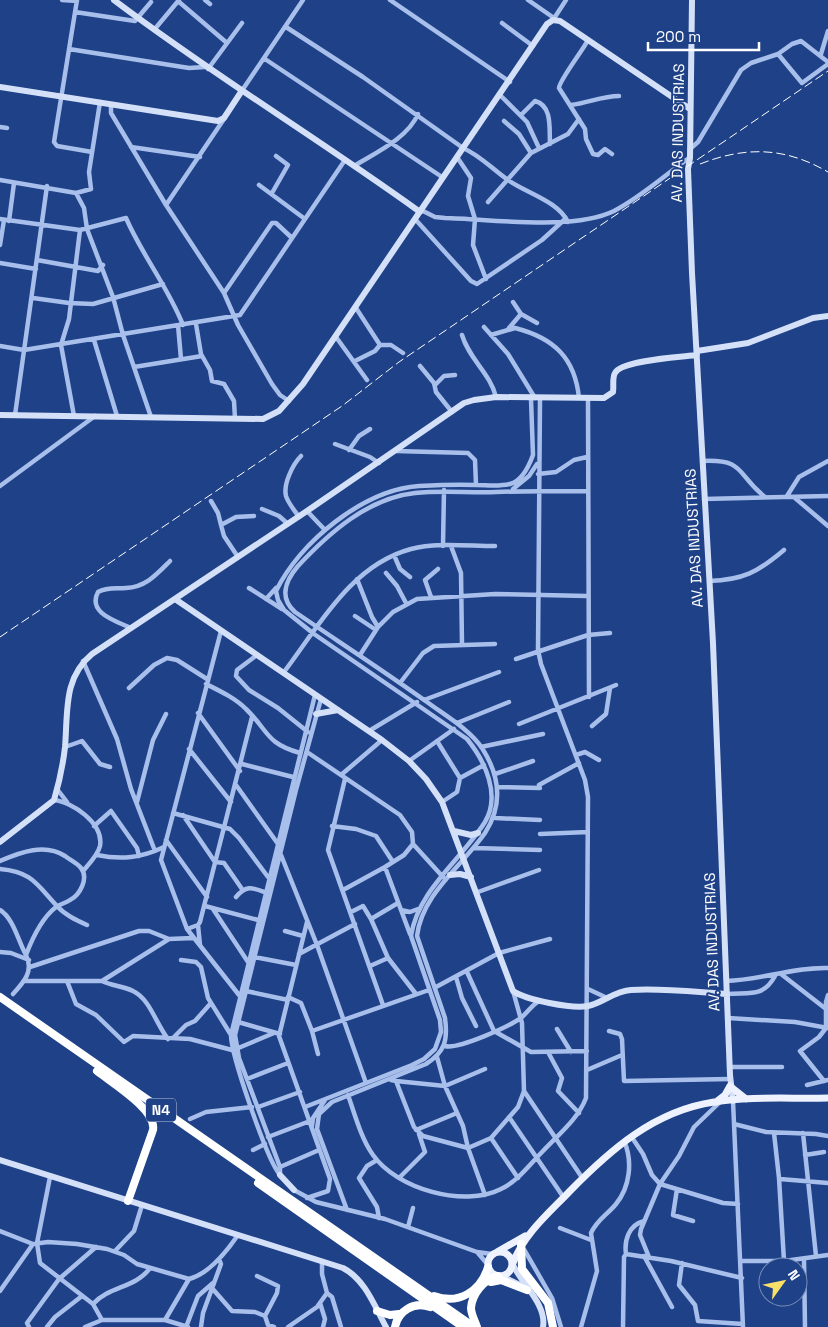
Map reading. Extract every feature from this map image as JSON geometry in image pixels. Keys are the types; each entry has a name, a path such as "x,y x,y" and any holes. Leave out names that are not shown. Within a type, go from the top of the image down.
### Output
{"highway":[{"name":"N4","path":"0,998 475,1327"},
{"name":"N4","path":"0,1004 463,1327"},
{"path":"95,1069 148,1112 153,1120 153,1130 128,1201"},
{"path":"518,1243 522,1270 548,1302 553,1327"},
{"path":"428,1294 448,1299 464,1296 476,1288 488,1266"},
{"path":"480,1288 499,1276"},
{"path":"475,1327 471,1307 480,1288 489,1282 500,1280 527,1290"},
{"path":"377,1311 390,1315 399,1314 417,1305 426,1305 441,1312"},
{"path":"395,1327 399,1314"}],"main road":[{"path":"718,1102 725,1095 730,1082 748,1100"},
{"path":"518,1243 510,1272 499,1276 492,1272 488,1266 494,1253 518,1243 582,1179 624,1141 675,1114 718,1102 733,1100 828,1098"},
{"path":"494,1253 509,1254 513,1264"}],"street":[{"path":"62,0 77,1 55,144 92,152"},
{"path":"114,0 206,68 420,211 435,217 526,222 587,219 616,210 690,158"},
{"path":"154,30 179,0 226,43"},
{"path":"205,0 210,4"},
{"path":"166,205 200,157 303,0"},
{"path":"390,0 510,82"},
{"path":"528,0 553,19 588,40 690,109"},
{"path":"0,415 263,419 274,414 289,401 336,337 442,177 566,0"},
{"name":"AV. DAS INDUSTRIAS","path":"692,0 690,158 688,169 709,581 730,1082 733,1100"},
{"path":"75,12 130,21 138,18 151,2"},
{"path":"206,68 242,23"},
{"path":"502,23 533,46"},
{"path":"286,27 418,114 464,148 475,153 508,180 557,209 566,221"},
{"path":"820,54 828,31"},
{"path":"588,40 559,85 585,130 588,145 594,155 598,155 605,149 612,154"},
{"path":"690,149 698,142 741,70 752,63 778,54 798,41 820,54 828,63 802,83 778,54"},
{"path":"69,49 189,68 206,68"},
{"path":"265,59 442,177"},
{"path":"0,87 212,120 224,118"},
{"path":"500,96 521,115 530,127 539,148"},
{"path":"571,105 586,104 606,96 619,96"},
{"path":"521,115 536,101 545,107 549,116 550,144"},
{"path":"0,180 47,186 76,193 91,189 89,172 100,102"},
{"path":"111,105 111,113 166,205 224,293 272,384 280,395 289,401"},
{"path":"354,166 391,142 412,123 418,114"},
{"path":"488,202 531,153 568,134 579,120"},
{"path":"504,121 519,134 531,153"},
{"path":"0,127 7,128"},
{"path":"131,147 200,157"},
{"path":"272,193 288,165 276,156"},
{"path":"457,157 471,178 468,196 475,219 473,245 486,279"},
{"path":"0,346 24,350 236,317 242,312 345,160"},
{"path":"0,245 4,220 14,183"},
{"path":"259,185 272,193 282,204 305,219"},
{"path":"15,415 33,298 47,186"},
{"path":"76,193 84,208 87,229 103,266 123,335 151,417"},
{"path":"4,220 80,230 126,218 136,239 163,284 180,325 180,360"},
{"path":"415,219 471,281 477,284 542,240 566,221"},
{"path":"224,293 272,223 276,223 292,238"},
{"path":"74,416 61,345 69,319 69,303 80,230"},
{"path":"37,260 98,271 103,266"},
{"path":"0,263 36,269"},
{"path":"33,298 93,304 163,284"},
{"path":"513,302 521,314 537,323"},
{"path":"356,308 380,345"},
{"path":"509,328 521,314"},
{"path":"0,842 54,800 65,747 69,691 76,671 83,661 452,412 474,400 496,398 604,398 611,395 614,375 619,368 655,359 748,343 813,318 828,316"},
{"path":"196,324 202,356 212,381 224,384 234,401 235,419"},
{"path":"348,1095 369,1146 377,1160 389,1172 412,1185 451,1196 466,1198 501,1190 518,1178 579,1113 587,1091 588,797 579,763 541,664 538,650 539,430 536,399 508,354 484,327"},
{"path":"491,335 509,328 519,329 556,346 571,364 579,398"},
{"path":"462,335 469,352 489,379 496,398"},
{"path":"336,337 367,380"},
{"path":"94,340 117,416"},
{"path":"380,345 392,345 403,353"},
{"path":"354,361 375,351 380,345"},
{"path":"134,367 202,356"},
{"path":"420,366 434,385 436,392 452,412"},
{"path":"434,385 444,376 455,374"},
{"path":"347,1210 317,1125 319,1114 326,1105 390,1080 437,1057 445,1046 447,1032 445,1018 436,987 417,936 418,926 427,906 450,875 474,848 495,818 497,787 495,774 481,746 457,723 295,612 285,599 284,588 294,568 312,541 353,510 389,494 416,486 476,485 496,489 516,481 533,455 536,399"},
{"path":"588,399 589,697"},
{"path":"0,486 36,458 82,428 95,416"},
{"path":"349,450 359,436 370,429"},
{"path":"533,430 539,430"},
{"path":"335,444 370,457 379,463"},
{"path":"396,451 468,454 475,460 476,485"},
{"path":"299,517 287,498 286,490 291,468 301,456"},
{"path":"538,474 556,472 574,460 588,456"},
{"path":"702,461 722,460 734,464 753,488 765,497"},
{"path":"512,490 529,476 538,461"},
{"path":"787,496 799,477 828,461"},
{"path":"443,546 444,485"},
{"path":"266,599 294,568 330,534 346,521 383,502 414,493 496,489 538,492 587,491"},
{"path":"704,499 828,496"},
{"path":"794,497 828,526"},
{"path":"211,501 218,513 224,536 238,557"},
{"path":"262,510 279,516 288,524"},
{"path":"307,511 330,534"},
{"path":"221,525 236,517 254,516"},
{"path":"451,546 461,573 462,645"},
{"path":"284,672 339,598 357,579 377,564 394,554 412,548 495,546"},
{"path":"709,581 733,580 750,574 768,564 784,550"},
{"path":"394,554 400,569 410,577"},
{"path":"131,628 100,612 96,604 98,592 104,588 129,588 146,583 170,561"},
{"path":"430,596 426,580 438,569"},
{"path":"386,572 397,586 406,603"},
{"path":"357,579 377,628"},
{"path":"280,583 276,591 278,600 284,610"},
{"path":"249,588 284,610 314,634 454,729 476,750 484,765 490,785 491,809 478,833 418,909 411,936"},
{"path":"360,655 377,628 406,603 430,596 588,596"},
{"path":"175,599 382,740 409,761 426,779 442,802 478,892 522,1017 524,1091 518,1107 491,1138 468,1148 427,1138 418,1132"},
{"path":"355,616 377,628"},
{"path":"162,860 198,713 221,631"},
{"path":"516,659 538,650 588,635 610,633"},
{"path":"400,683 428,648 439,645 495,644"},
{"path":"257,655 237,670 236,676 249,690 278,708 306,731 312,733"},
{"path":"129,688 154,665 167,658 177,660 238,702 274,743 300,753"},
{"path":"83,661 117,739 153,852 162,860 187,929 240,995"},
{"path":"376,676 380,669"},
{"path":"369,732 415,702 499,672"},
{"path":"519,724 616,685"},
{"path":"592,726 606,714 610,688"},
{"path":"315,694 277,846 270,893 235,1035 234,1050 247,1079 265,1144 280,1171 294,1190 306,1198 408,1227 477,1252 494,1253"},
{"path":"231,1035 264,892 268,878 281,855 316,714 322,699"},
{"path":"457,723 509,702"},
{"path":"316,714 338,710"},
{"path":"198,713 240,771"},
{"path":"137,803 153,740 166,714"},
{"path":"200,945 198,925 205,906 242,764 252,717"},
{"path":"409,761 454,729"},
{"path":"481,746 543,734"},
{"path":"382,740 343,777 328,850 383,1005"},
{"path":"65,747 82,741 100,764 110,767"},
{"path":"437,741 460,778 457,792 442,802"},
{"path":"189,749 231,802"},
{"path":"307,752 400,815 412,832 412,844 404,855 385,868 343,890"},
{"path":"576,755 585,752 599,760"},
{"path":"495,774 532,761"},
{"path":"497,787 539,787 579,763"},
{"path":"242,764 293,777"},
{"path":"460,778 484,765"},
{"path":"236,785 277,846 281,855 317,945 366,1083"},
{"path":"28,958 34,936 57,906 70,900 80,891 83,883 83,872 97,855 100,840 94,826 67,802 57,789"},
{"path":"54,800 67,802"},
{"path":"94,826 111,812 138,848 139,856"},
{"path":"173,813 225,826 239,838 268,878"},
{"path":"183,815 215,862"},
{"path":"495,818 540,820"},
{"path":"332,826 356,829 376,836 393,862"},
{"path":"454,831 471,835 478,833"},
{"path":"540,834 588,832"},
{"path":"166,840 207,897"},
{"path":"412,844 443,877"},
{"path":"97,855 120,859 139,856 164,847"},
{"path":"474,848 540,850"},
{"path":"0,861 35,850 53,849 76,864 83,872"},
{"path":"215,862 224,862 242,889"},
{"path":"305,1107 424,1059 434,1049 441,1032 436,1007 385,868"},
{"path":"0,869 14,871 30,878 46,891 57,906 74,919 87,925"},
{"path":"478,892 539,870"},
{"path":"273,872 289,874"},
{"path":"450,875 464,874 471,877"},
{"path":"236,897 242,889 250,887 270,893"},
{"path":"371,919 398,903"},
{"path":"205,906 258,920"},
{"path":"351,912 362,906 371,919 388,958 416,994"},
{"path":"213,909 248,962"},
{"path":"401,910 410,912 418,909"},
{"path":"0,910 10,919 17,940 28,958 30,967 25,981 14,994"},
{"path":"306,1198 326,1193 329,1189 330,1179 288,1063 280,1034 307,922"},
{"path":"299,954 355,924"},
{"path":"187,929 198,925"},
{"path":"30,967 139,931 149,931 168,939 193,938"},
{"path":"285,931 303,936"},
{"path":"102,981 168,939"},
{"path":"436,987 467,972 499,953 550,939"},
{"path":"0,952 28,958"},
{"path":"254,957 296,965"},
{"path":"370,966 388,958"},
{"path":"181,960 196,962 201,967 206,993 231,1035 234,1050 280,1171"},
{"path":"726,981 775,976 802,968 828,968"},
{"path":"467,972 494,1031 531,1052 587,1051"},
{"path":"781,974 826,1009"},
{"path":"514,990 526,998 539,1001 588,1006 605,998 631,990 727,994 763,991 767,989 775,976"},
{"path":"456,977 462,998 476,1026"},
{"path":"25,981 102,981 112,986 131,990 141,996 170,1038"},
{"path":"67,981 76,1004 96,1015 124,1042 133,1036 190,1039 234,1050 274,1033"},
{"path":"588,989 605,998"},
{"path":"312,1031 429,990"},
{"path":"246,991 300,1003 312,1031 318,1054"},
{"path":"826,1080 800,1051 819,1037 827,1028 826,1009 828,996"},
{"path":"445,1046 454,1047 494,1031 522,1017 539,1001"},
{"path":"170,1038 195,1022 211,1003"},
{"path":"728,1018 795,1022 827,1028"},
{"path":"238,1022 280,1034"},
{"path":"557,1029 571,1052"},
{"path":"609,1031 617,1032 622,1037 624,1081 730,1082"},
{"path":"523,1058 531,1052"},
{"path":"548,1052 562,1078 558,1091 579,1113"},
{"path":"587,1070 622,1055"},
{"path":"437,1057 445,1086 457,1113 485,1195"},
{"path":"247,1079 288,1063"},
{"path":"730,1066 782,1066"},
{"path":"390,1080 445,1086 485,1069"},
{"path":"806,1084 826,1080"},
{"path":"396,1081 425,1152 399,1178"},
{"path":"524,1091 582,1179"},
{"path":"190,1119 206,1112 255,1107 300,1092"},
{"path":"268,1137 311,1124 317,1110 328,1097"},
{"path":"682,1264 679,1285 695,1305 698,1321 743,1326 733,1100"},
{"path":"672,1307 646,1256 640,1235 660,1184 679,1156 694,1127 718,1102"},
{"path":"418,1132 457,1113"},
{"path":"509,1117 564,1198"},
{"path":"734,1124 774,1133 803,1133 828,1136"},
{"path":"774,1133 780,1179 784,1257"},
{"path":"803,1133 816,1256"},
{"path":"631,1136 652,1175 660,1184 722,1203 738,1204"},
{"path":"491,1138 518,1178"},
{"path":"581,1327 597,1271 591,1240 594,1226 617,1203 626,1184 630,1166 624,1141"},
{"path":"253,1150 265,1144"},
{"path":"280,1171 319,1150"},
{"path":"805,1155 824,1152"},
{"path":"0,1160 322,1261 353,1274 362,1283 386,1327"},
{"path":"377,1160 367,1166 359,1178 378,1207 379,1218"},
{"path":"0,1290 35,1244 40,1232 50,1177"},
{"path":"780,1179 828,1182"},
{"path":"677,1189 673,1215 692,1221"},
{"path":"115,1251 134,1231 142,1205"},
{"path":"408,1227 413,1208"},
{"path":"623,1327 626,1240 634,1225 644,1221"},
{"path":"560,1228 591,1240"},
{"path":"0,1231 35,1244 48,1242 115,1251 137,1264 189,1278 196,1277 219,1259 238,1235"},
{"path":"40,1232 48,1242"},
{"path":"518,1243 552,1298 561,1327"},
{"path":"35,1244 40,1262 59,1279 93,1304 107,1327"},
{"path":"29,1327 27,1323 59,1279 78,1265 85,1255 96,1247"},
{"path":"477,1252 488,1266"},
{"path":"626,1254 646,1256 742,1278"},
{"path":"808,1258 828,1255"},
{"path":"201,1327 212,1285 221,1264 219,1259"},
{"path":"288,1327 320,1303 326,1293 322,1261"},
{"path":"741,1261 758,1261"},
{"path":"513,1264 540,1310 543,1327"},
{"path":"93,1304 108,1292 141,1280 150,1268"},
{"path":"257,1276 278,1286 277,1293 265,1316"},
{"path":"499,1276 512,1280 527,1290"},
{"path":"165,1320 189,1278"},
{"path":"212,1285 232,1310 255,1312 265,1316 268,1324 274,1327"},
{"path":"85,1327 103,1320 165,1320 187,1327 198,1296 212,1285"},
{"path":"326,1293 332,1297 341,1327"},
{"path":"47,1327 55,1317 82,1296"},
{"path":"320,1303 325,1319 323,1327"},
{"path":"805,1307 805,1327"},
{"path":"132,1327 140,1321"}],"railway":[{"path":"0,637 342,406 399,362 828,71"},
{"path":"700,164 733,154 765,152 796,158 828,172"}]}
